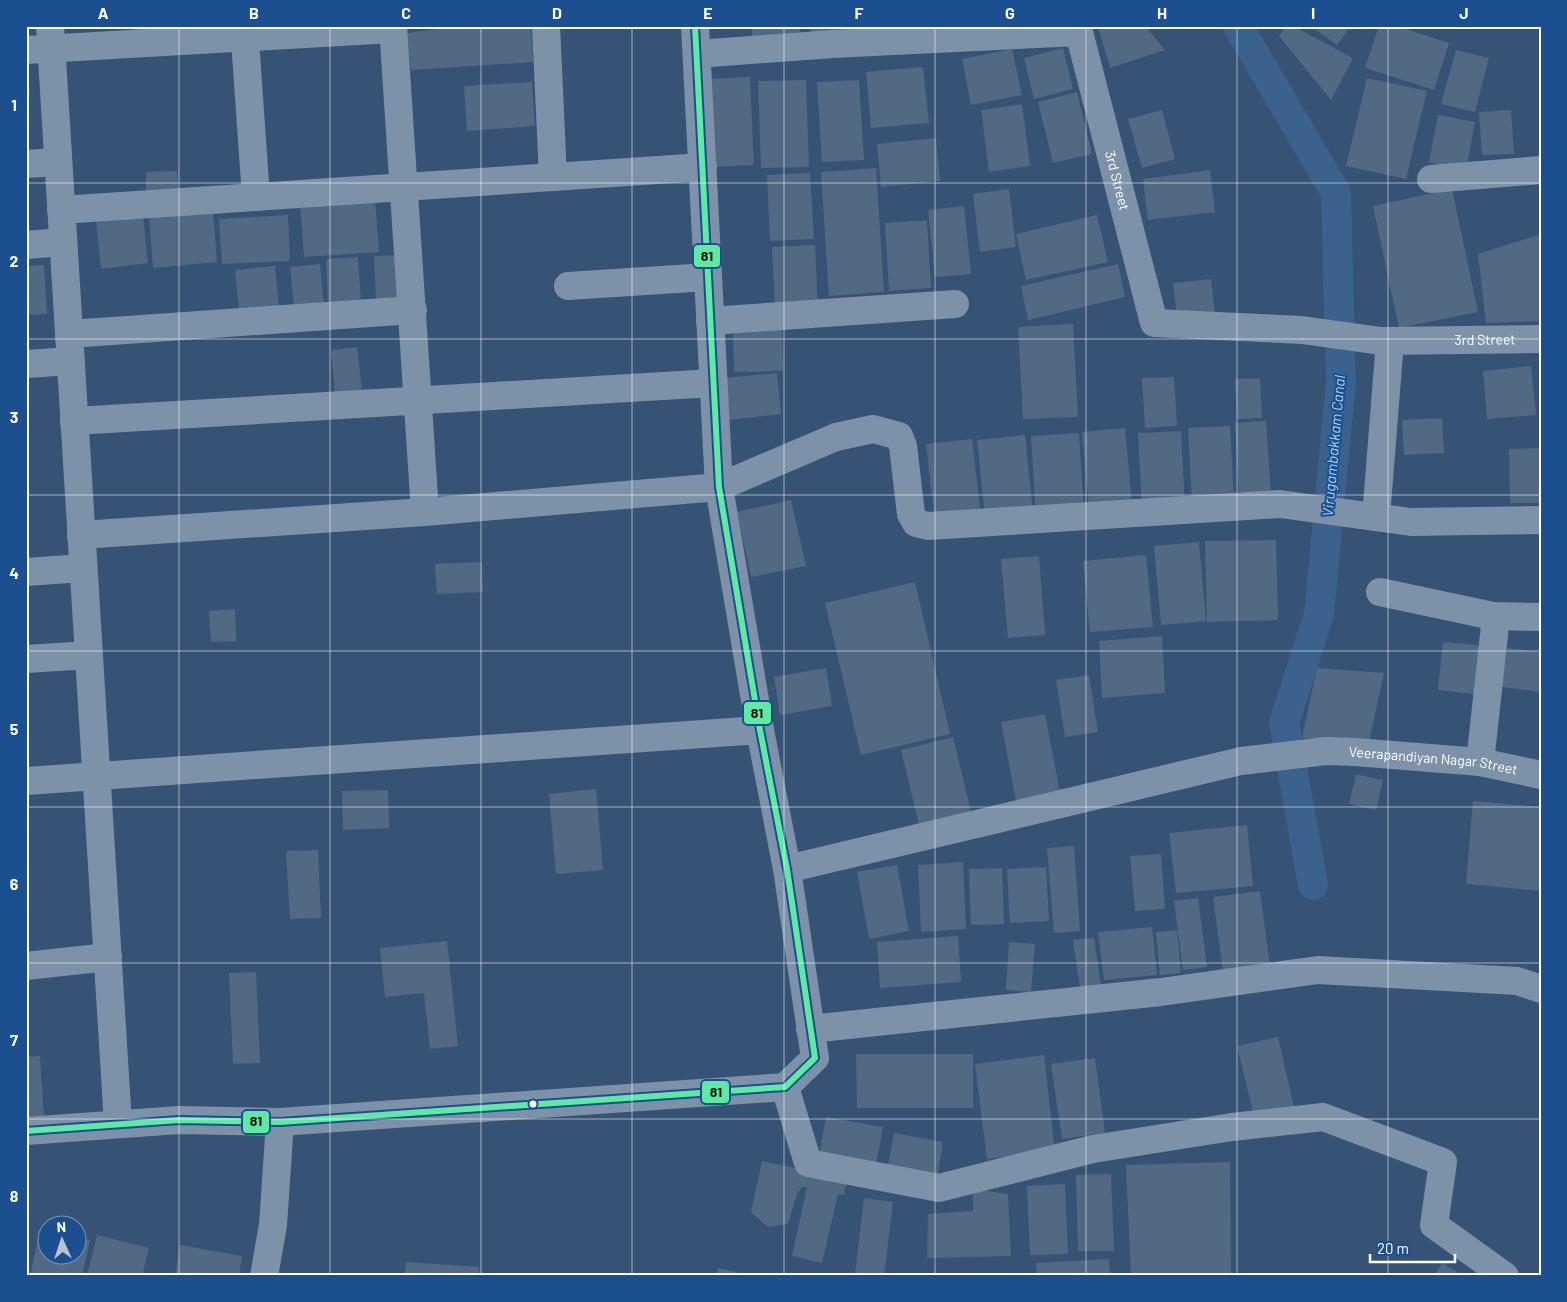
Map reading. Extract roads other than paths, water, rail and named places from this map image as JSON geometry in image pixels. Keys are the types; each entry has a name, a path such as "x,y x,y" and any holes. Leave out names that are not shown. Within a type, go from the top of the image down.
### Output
{"street":[{"path":"546,26 554,177"},
{"path":"26,1131 179,1120 280,1122 785,1087 815,1058 787,869 760,730 719,487 696,26"},
{"path":"118,1124 62,210 58,162 42,41 127,35 393,27 425,512"},
{"path":"245,32 256,198"},
{"name":"3rd Street","path":"697,54 832,44 1079,32 1154,323 1302,330 1386,341 1541,340"},
{"path":"26,164 58,162"},
{"path":"62,210 256,198 403,186 703,168"},
{"path":"1430,179 1541,170"},
{"path":"26,245 63,242"},
{"path":"568,286 708,277"},
{"path":"710,321 955,304"},
{"path":"69,334 412,310"},
{"path":"1365,516 1386,341"},
{"path":"26,364 71,361"},
{"path":"74,421 714,383"},
{"path":"81,535 425,512 719,487 836,437 874,429 899,436 903,446 911,514 916,523 928,526 1280,504 1411,522 1541,520"},
{"path":"26,572 83,568"},
{"path":"1380,592 1493,616 1541,617"},
{"path":"1480,762 1495,626 1493,616"},
{"path":"26,659 89,655"},
{"path":"26,781 760,730"},
{"name":"Veerapandiyan Nagar Street","path":"787,869 1241,761 1326,751 1480,762 1541,775"},
{"path":"26,966 108,958"},
{"path":"810,1029 1161,992 1318,970 1517,981 1541,989"},
{"path":"785,1087 808,1163 940,1188 1093,1149 1232,1127 1323,1117 1443,1162 1434,1225 1505,1276"},
{"path":"264,1276 273,1225 280,1122"}],"waterway":[{"name":"Virugambakkam Canal","path":"1238,26 1336,193 1341,381 1319,614 1284,723 1313,885"}]}
